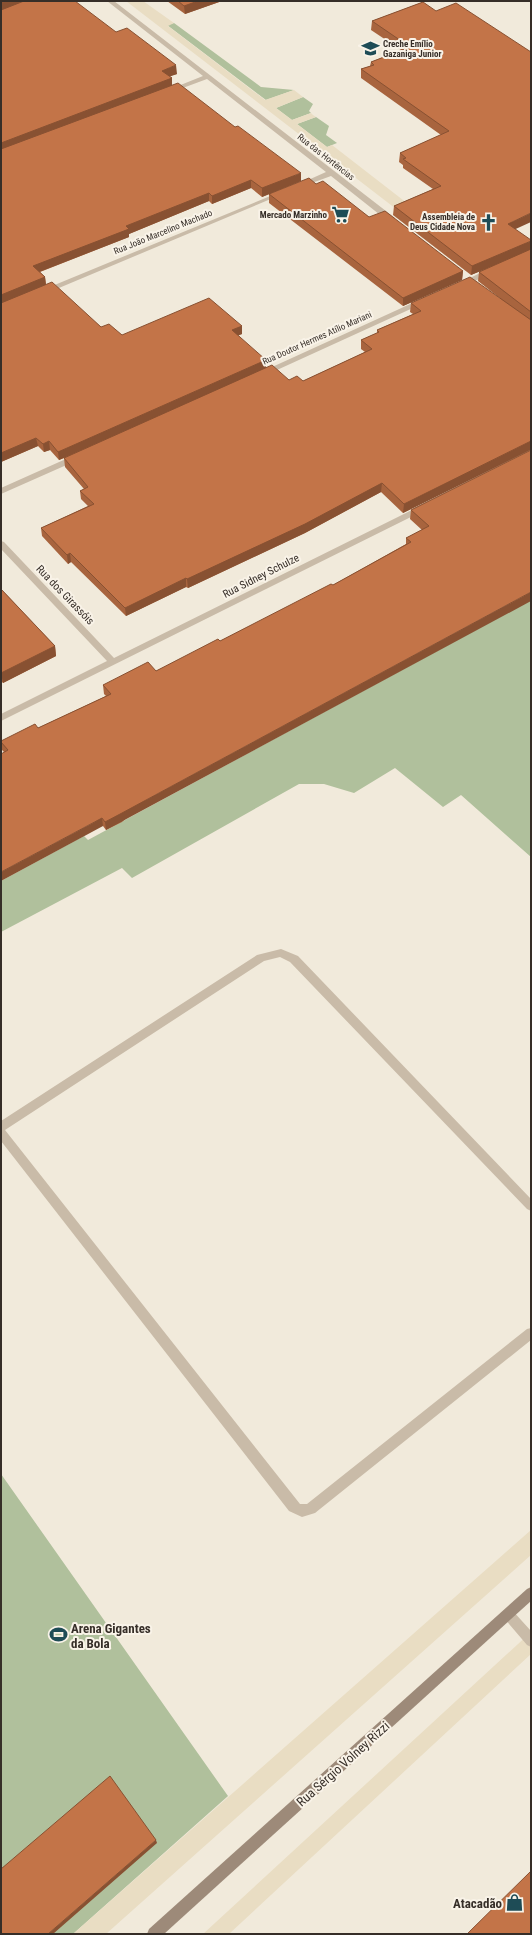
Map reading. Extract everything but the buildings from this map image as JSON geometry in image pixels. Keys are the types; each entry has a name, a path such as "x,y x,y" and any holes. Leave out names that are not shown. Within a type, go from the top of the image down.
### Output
{"main road":[{"name":"Rua Sérgio Volney Rizzi","path":"154,1934 531,1593"}],"street":[{"name":"Rua das Hortências","path":"110,1 400,227"},
{"path":"163,94 207,77"},
{"name":"Rua João Marcelino Machado","path":"38,293 331,173"},
{"path":"455,287 497,268"},
{"name":"Rua Doutor Hermes Atílio Mariani","path":"253,378 426,300"},
{"path":"1,491 88,452"},
{"name":"Rua Sidney Schulze","path":"1,718 432,503"},
{"name":"Rua dos Girassóis","path":"1,544 113,662"},
{"path":"1,1126 261,958 281,953 294,959 531,1206"},
{"path":"1,1133 293,1507 298,1510 306,1511 311,1509 531,1332"},
{"path":"508,1614 531,1641"}],"green space":[{"path":"174,23 261,87 294,90 266,100 167,25"},
{"path":"303,97 313,104 309,111 311,113 292,120 276,108"},
{"path":"316,117 329,126 326,135 337,143 327,147 297,124"},
{"path":"531,600 531,857 461,795 443,807 395,768 354,793 324,784 299,784 132,878 122,868 1,932 1,881 84,836 88,840"},
{"name":"Arena Gigantes da Bola","path":"1,1474 228,1796 73,1934 1,1934"}],"shaded area":[{"path":"126,1 143,1 174,23 168,26 265,100 294,90 303,97 276,108 292,120 311,113 316,117 297,124 327,147 332,145 412,207 400,212"},
{"path":"531,1530 531,1555 106,1934 73,1934"},
{"path":"531,1632 531,1654 229,1934 203,1934"}],"place":[{"name":"Creche Emílio Gazaniga Junior","path":"370,49"},
{"name":"Mercado Marzinho","path":"340,215"},
{"name":"Assembleia de Deus Cidade Nova","path":"488,222"},
{"name":"Arena Gigantes da Bola","path":"58,1635"},
{"name":"Atacadão","path":"515,1903"}]}
